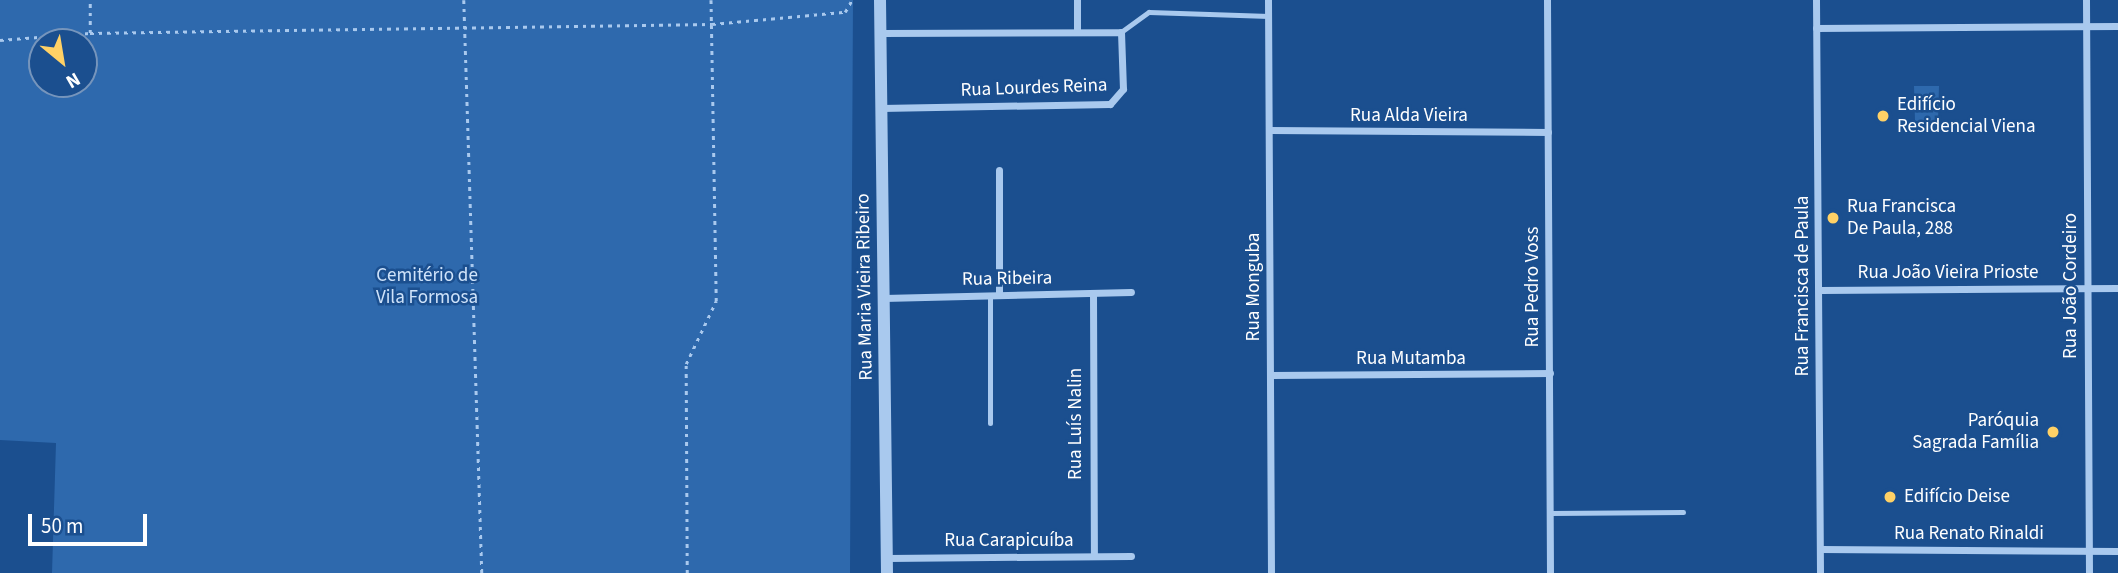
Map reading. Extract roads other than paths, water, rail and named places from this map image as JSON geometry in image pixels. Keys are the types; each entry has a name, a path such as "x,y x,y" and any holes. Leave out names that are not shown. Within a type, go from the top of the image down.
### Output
{"street":[{"name":"Rua Maria Vieira Ribeiro","path":"880,0 887,573"},
{"path":"1077,0 1077,32"},
{"name":"Rua Monguba","path":"1268,0 1271,573"},
{"name":"Rua Pedro Voss","path":"1547,0 1550,573"},
{"name":"Rua Francisca de Paula","path":"1816,0 1820,573"},
{"name":"Rua João Cordeiro","path":"2086,0 2089,573"},
{"path":"1816,28 2118,26"},
{"path":"880,33 1121,32"},
{"name":"Rua Lourdes Reina","path":"881,108 1110,104 1123,89 1121,32"},
{"name":"Rua Alda Vieira","path":"1269,130 1548,132"},
{"path":"999,170 999,294"},
{"name":"Rua João Vieira Prioste","path":"1819,290 2118,288"},
{"name":"Rua Ribeira","path":"884,298 1131,292"},
{"name":"Rua Luís Nalin","path":"1093,293 1094,556"},
{"name":"Rua Mutamba","path":"1271,375 1550,373"},
{"name":"Rua Renato Rinaldi","path":"1819,549 2118,551"},
{"name":"Rua Carapicuíba","path":"887,558 1131,556"}],"lane":[{"path":"1121,32 1149,12 1269,16"},
{"path":"990,295 990,423"},
{"path":"1550,513 1683,512"}],"place":[{"name":"Edifício Residencial Viena","path":"1883,116"},
{"name":"Rua Francisca De Paula, 288","path":"1833,218"},
{"name":"Paróquia Sagrada Família","path":"2053,432"},
{"name":"Edifício Deise","path":"1890,497"}],"park label":[{"name":"Cemitério de Vila Formosa","path":"427,287"}]}
